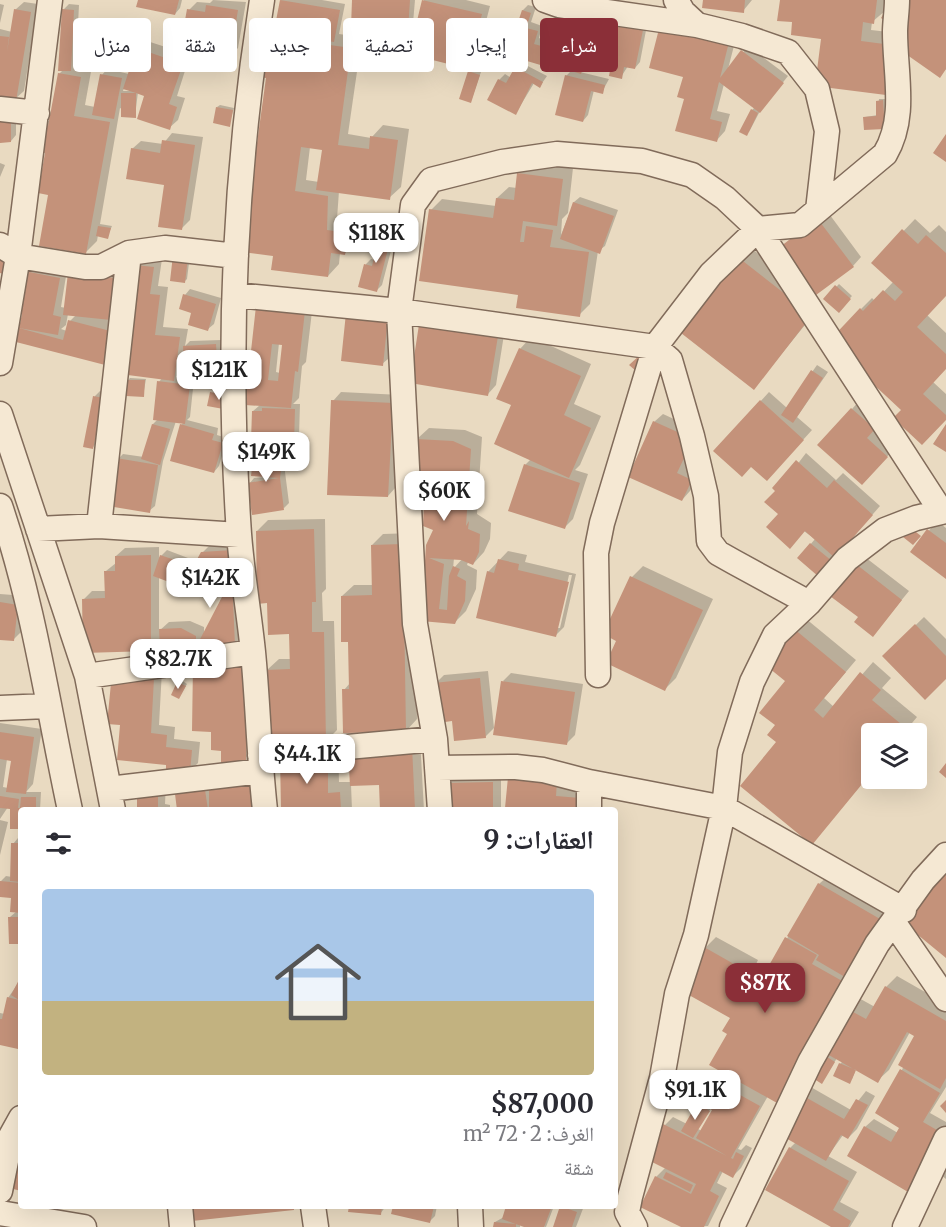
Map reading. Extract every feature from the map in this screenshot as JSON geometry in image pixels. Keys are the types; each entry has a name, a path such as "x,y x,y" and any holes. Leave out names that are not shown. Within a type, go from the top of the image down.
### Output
{"street":[{"path":"0,363 9,251 37,113 50,0"},
{"path":"262,0 247,95 236,256 236,295 239,535 253,652 260,763 266,807"},
{"path":"545,0 559,5 697,25 742,36 788,52 817,88 827,130 818,210"},
{"path":"676,0 683,12 697,25"},
{"path":"598,675 596,553 602,523 655,347 711,274 758,229 800,225 885,154 894,139 899,76 895,32 897,0"},
{"path":"0,109 37,113"},
{"path":"440,807 435,739 416,624 399,311 412,206 430,180 470,169 557,154 642,161 692,175 725,198 758,229 944,511 885,530 848,559 809,603 775,635 752,682 730,752 724,808 696,935 677,994 662,1078 630,1197 627,1212 635,1227"},
{"path":"9,251 85,267 101,267 129,253 165,248 236,256"},
{"path":"99,526 129,253"},
{"path":"236,295 399,311 655,347 670,360 692,435 705,496 709,542 726,558 809,603"},
{"path":"0,414 87,676 111,799 260,763 435,739"},
{"path":"0,506 18,557 28,599 47,706 69,807"},
{"path":"38,529 99,526 239,535"},
{"path":"87,676 253,652"},
{"path":"0,708 47,706"},
{"path":"438,768 516,767 724,808 899,916 946,999"},
{"path":"589,782 589,807"},
{"path":"732,1227 810,1062 877,944 923,880 946,855"},
{"path":"0,1191 10,1136 18,1123"},
{"path":"905,1227 946,1139"},
{"path":"180,1209 183,1227"},
{"path":"313,1209 316,1227"},
{"path":"470,1209 471,1227"},
{"path":"0,1213 84,1227"}],"building":[{"path":"138,0 179,0 175,15 136,7"},
{"path":"280,0 340,10 334,42 331,41 331,18 277,18"},
{"path":"352,0 410,0 409,18 351,18"},
{"path":"422,0 482,14 481,18 446,18 446,63 434,60 434,18 418,18"},
{"path":"703,0 745,0 744,13 702,8"},
{"path":"780,0 877,0 874,24 863,22 861,41 892,45 882,38 891,25 881,18 892,0 946,0 946,69 940,78 893,45 886,95 815,86 821,39 791,35 792,22 777,21"},
{"path":"206,5 238,10 237,18 185,18 187,9 205,12"},
{"path":"14,9 31,12 16,101 0,99 0,36 9,37 7,52"},
{"path":"62,9 74,10 71,71 58,71"},
{"path":"522,10 531,13 528,22 528,18 519,18"},
{"path":"660,25 729,42 720,78 741,50 784,83 760,113 719,82 710,119 722,122 717,142 675,131 684,99 677,97 683,77 649,68"},
{"path":"618,26 643,30 635,69 624,67 622,79 609,76 610,72 618,72"},
{"path":"528,28 538,31 534,44 540,46 540,65 528,61"},
{"path":"331,45 343,47 343,72 348,72 338,145 369,149 370,136 398,140 390,200 316,190 322,150 301,147 295,191 328,196 327,230 349,233 345,255 331,253 328,277 271,270 273,256 242,252 266,78 253,76 254,72 331,72"},
{"path":"151,53 163,57 163,72 180,72 169,104 177,107 170,130 137,119 144,96 123,89 128,72 151,72"},
{"path":"468,72 480,75 471,103 459,99"},
{"path":"512,72 524,72 543,82 540,88 532,83 516,115 487,100 498,79 506,83"},
{"path":"58,73 81,77 74,116 110,122 86,254 39,246 48,195 38,193 45,153 35,151 40,125 48,126"},
{"path":"100,74 122,78 114,119 92,115"},
{"path":"565,75 605,85 603,94 591,91 583,122 555,115"},
{"path":"121,93 136,93 136,118 121,117"},
{"path":"883,100 885,129 864,130 863,117 876,116 876,101"},
{"path":"216,107 233,110 230,127 213,123"},
{"path":"751,109 758,113 747,136 739,132"},
{"path":"0,121 11,121 11,142 0,143"},
{"path":"946,134 946,162 933,153"},
{"path":"162,140 195,145 182,230 158,227 164,185 126,179 131,148 160,153"},
{"path":"517,173 563,179 557,226 523,221 520,242 524,242 526,226 553,230 550,247 589,252 580,317 516,308 518,295 419,281 429,209 493,218 496,198 514,200"},
{"path":"573,202 614,216 600,254 560,239"},
{"path":"817,218 854,267 816,295 780,247"},
{"path":"98,226 111,228 108,239 96,236"},
{"path":"902,229 918,244 926,235 946,253 946,296 917,327 946,354 946,369 923,394 946,415 946,420 922,445 893,418 901,410 828,342 860,308 863,311 883,290 895,301 903,292 871,263"},
{"path":"381,230 392,233 377,292 358,287 364,264 372,266"},
{"path":"0,253 7,254 4,274 0,273"},
{"path":"173,255 188,257 185,283 170,281"},
{"path":"739,258 812,315 754,390 681,333"},
{"path":"135,265 154,267 150,294 160,295 155,335 180,337 174,381 120,374"},
{"path":"19,270 60,278 53,315 61,317 58,335 19,328 22,314 11,312"},
{"path":"68,273 115,278 111,320 63,315"},
{"path":"835,285 851,299 839,313 823,299"},
{"path":"183,294 216,304 208,331 188,325 191,313 179,309"},
{"path":"256,306 305,311 291,408 245,405","holes":["272,344 282,345 278,381 268,380"]},
{"path":"346,313 388,317 383,366 341,361"},
{"path":"420,318 499,330 488,396 410,383"},
{"path":"68,320 118,333 109,366 16,342 19,328 63,340"},
{"path":"216,344 218,379 185,381 183,346"},
{"path":"519,348 581,376 564,415 591,428 569,478 494,444 511,405 496,399"},
{"path":"640,355 646,361 636,371 629,365"},
{"path":"811,370 823,378 793,423 781,415"},
{"path":"127,380 145,380 144,397 126,396"},
{"path":"157,381 190,385 185,424 153,420"},
{"path":"210,392 232,396 229,410 207,406"},
{"path":"93,396 104,398 93,449 83,447"},
{"path":"331,400 393,403 388,497 327,495"},
{"path":"760,400 804,440 767,481 751,467 742,477 713,451"},
{"path":"262,408 295,409 294,443 251,441 252,411 262,411"},
{"path":"851,408 875,429 867,438 888,457 862,485 817,445"},
{"path":"653,421 693,439 677,473 692,480 682,501 628,477"},
{"path":"152,424 170,429 160,465 141,459"},
{"path":"180,424 214,434 212,440 223,443 214,473 170,461"},
{"path":"946,424 946,452 933,444"},
{"path":"416,439 453,441 471,449 466,526 469,521 468,529 480,534 479,552 473,565 461,560 429,558 444,564 439,609 447,610 449,576 453,566 460,569 457,576 466,581 465,601 455,624 421,621 426,545 433,530 423,526 424,501 412,495"},
{"path":"254,450 283,454 280,478 284,510 252,515 247,483 279,478 251,476"},
{"path":"116,458 158,465 150,513 108,506"},
{"path":"796,460 827,488 834,480 873,515 835,558 805,531 790,549 766,527 778,514 764,502 775,491 772,488"},
{"path":"524,464 580,483 565,529 508,511"},
{"path":"911,528 921,536 913,545 903,537"},
{"path":"314,529 316,602 312,602 312,632 324,632 326,742 267,744 266,670 290,669 289,634 268,635 267,603 257,604 256,531"},
{"path":"927,529 946,543 946,579 910,552"},
{"path":"810,543 832,561 819,577 797,558"},
{"path":"403,544 406,732 343,733 342,689 349,689 348,642 341,642 341,596 372,595 371,545"},
{"path":"233,550 235,646 169,651 160,647 159,629 181,628 196,636 196,647 223,595 212,589 211,571 195,563 201,552"},
{"path":"151,555 151,651 83,653 82,599 105,598 104,571 115,571 115,556"},
{"path":"160,555 184,563 177,585 153,576"},
{"path":"498,559 519,564 518,570 569,582 556,637 476,618 487,571 494,573"},
{"path":"852,561 902,600 873,637 854,622 858,617 826,593"},
{"path":"630,576 703,610 665,691 606,663 616,641 603,634"},
{"path":"0,602 18,605 14,641 0,640"},
{"path":"915,624 946,656 946,679 925,700 882,656"},
{"path":"793,628 846,672 814,710 823,718 860,672 881,690 872,700 900,723 861,723 861,785 812,845 740,786 776,742 767,735 775,725 759,713 785,681 764,664"},
{"path":"193,665 248,666 246,764 221,763 221,751 211,750 211,732 192,731"},
{"path":"112,673 154,678 151,733 167,735 166,747 192,750 190,773 166,771 166,765 117,760 120,725 107,724"},
{"path":"480,678 486,738 454,741 452,721 438,723 434,683"},
{"path":"501,681 575,692 567,745 493,735"},
{"path":"177,682 186,686 179,699 171,695"},
{"path":"0,732 34,737 26,794 6,792 11,761 0,759"},
{"path":"412,746 415,807 380,807 379,785 350,786 348,749"},
{"path":"328,756 328,793 340,792 341,807 281,807 280,757"},
{"path":"946,763 946,778 939,772"},
{"path":"508,777 557,781 556,796 580,798 579,807 505,807"},
{"path":"257,778 256,807 209,807 209,781"},
{"path":"493,782 493,807 448,807 448,783"},
{"path":"204,783 208,807 177,807 174,786"},
{"path":"137,791 158,791 158,807 137,807"},
{"path":"0,796 19,799 18,829 10,829 10,809 0,808"},
{"path":"21,797 36,797 36,807 20,807"},
{"path":"11,843 18,843 18,882 10,881"},
{"path":"946,865 946,958 901,921"},
{"path":"0,881 18,883 18,913 10,912 11,898 0,897"},
{"path":"818,883 880,919 845,977 816,960 819,955 787,936"},
{"path":"8,917 18,917 18,944 9,944"},
{"path":"785,937 817,955 812,964 844,982 777,1103 709,1065 727,1034 722,1031 730,1018 680,990 704,947 748,972 742,983 755,990"},
{"path":"18,982 18,999 11,995"},
{"path":"885,986 946,1021 946,1078 940,1089 898,1065 914,1036 907,1032 878,1083 820,1050 844,1007 866,1019"},
{"path":"7,997 18,1000 18,1049 0,1045 0,1019 2,1019"},
{"path":"824,1055 835,1062 822,1084 811,1077"},
{"path":"839,1063 856,1070 850,1084 833,1076"},
{"path":"900,1069 940,1093 923,1122 942,1133 908,1192 847,1156 864,1126 891,1142 899,1128 875,1113"},
{"path":"713,1080 760,1106 731,1158 733,1159 736,1152 744,1156 733,1178 720,1171 710,1191 719,1196 704,1227 681,1227 640,1207 655,1176 691,1194 696,1184 646,1159 663,1124 727,1156 696,1138 712,1110 700,1103"},
{"path":"800,1094 844,1119 856,1099 868,1105 848,1139 841,1135 826,1161 777,1133"},
{"path":"946,1100 946,1113 940,1106"},
{"path":"697,1103 710,1111 693,1138 681,1131"},
{"path":"789,1147 849,1181 833,1210 851,1221 848,1227 831,1227 765,1190"},
{"path":"9,1156 18,1158 18,1190 2,1186"},
{"path":"666,1172 693,1185 690,1192 663,1178"},
{"path":"190,1209 294,1209 294,1210 192,1221"},
{"path":"348,1209 382,1209 381,1215 348,1212"},
{"path":"392,1209 433,1209 430,1223 391,1214"},
{"path":"505,1209 551,1209 544,1227 524,1227 502,1219"},
{"path":"559,1209 577,1212 572,1227 553,1227"},
{"path":"494,1222 516,1224 516,1227 493,1227"}]}
